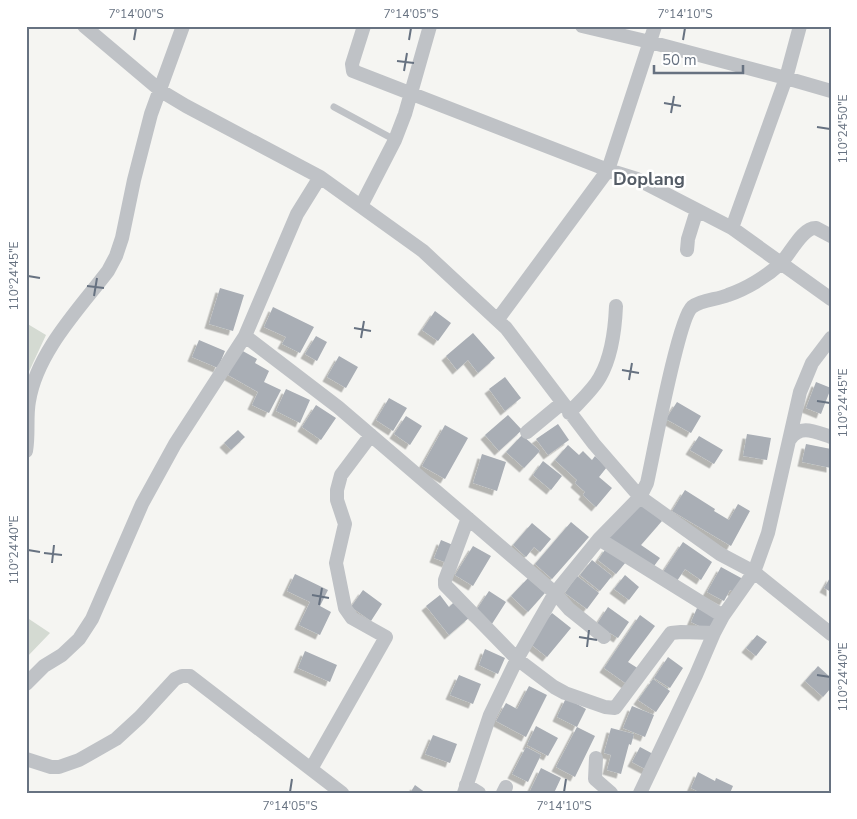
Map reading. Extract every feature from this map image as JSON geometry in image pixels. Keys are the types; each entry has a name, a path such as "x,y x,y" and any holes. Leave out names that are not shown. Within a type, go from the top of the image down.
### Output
{"street":[{"path":"84,26 161,91 320,177 423,251 498,319 514,337 594,444 640,497 720,554 754,572 831,634"},
{"path":"26,451 29,435 29,401 37,374 47,352 108,271 116,256 144,136 183,26"},
{"path":"364,26 352,64 352,70 608,170 637,179 732,228 831,299"},
{"path":"360,206 395,140 411,94 430,26"},
{"path":"582,26 650,42 831,91"},
{"path":"498,319 608,170 655,26"},
{"path":"732,228 786,78 800,26"},
{"path":"26,684 44,666 62,655 78,639 92,620 142,504 175,444 245,336 297,214 320,177"},
{"path":"687,250 688,239 697,210"},
{"path":"479,793 465,789 490,715 517,659 553,596 599,539 640,497 647,483 676,349 688,312 697,304 727,296 752,283 781,264 808,230 816,228 831,236"},
{"path":"527,432 566,408 599,379 610,351 616,321 616,306"},
{"path":"245,336 338,407 468,518 565,609 570,609 604,637"},
{"path":"640,793 714,633 723,616 754,572 768,534 800,392 812,363 831,338"},
{"path":"790,439 797,432 804,429 831,437"},
{"path":"310,769 386,637 352,618 345,608 336,563 345,524 337,500 336,490 342,475 371,435"},
{"path":"468,518 445,580 445,585 517,659 565,693 615,708 671,633 714,633"},
{"path":"599,539 723,616"},
{"path":"26,759 42,765 59,767 79,760 116,739 140,717 175,679 182,676 190,676 198,680 342,793"},
{"path":"596,758 595,779 611,793"},
{"path":"503,793 506,787 508,793"}],"lane":[{"path":"334,107 395,140"}],"shaded area":[{"path":"26,323 46,335 26,378"},
{"path":"26,617 50,633 26,658"}],"building":[{"path":"220,288 244,295 233,331 209,324"},
{"path":"273,307 314,327 300,353 282,344 286,337 264,327"},
{"path":"435,311 451,323 438,341 422,330"},
{"path":"473,333 495,358 478,373 468,360 457,370 446,356"},
{"path":"316,336 327,342 317,361 305,354"},
{"path":"199,340 225,351 218,368 192,357"},
{"path":"241,350 257,359 255,363 269,371 264,382 281,390 269,413 252,405 258,392 228,375"},
{"path":"339,356 358,367 346,388 327,377"},
{"path":"505,377 521,398 505,411 489,389"},
{"path":"816,382 831,388 821,414 806,408"},
{"path":"286,389 310,400 300,423 276,411"},
{"path":"389,398 407,408 393,431 376,420"},
{"path":"677,402 701,416 691,433 666,419"},
{"path":"316,405 336,418 321,440 302,427"},
{"path":"508,415 522,430 499,451 485,435"},
{"path":"406,416 422,426 410,445 394,434"},
{"path":"558,424 569,440 548,455 536,439"},
{"path":"445,425 468,438 445,479 422,466"},
{"path":"238,430 245,437 231,450 224,443"},
{"path":"747,434 771,438 767,460 743,456"},
{"path":"522,435 540,451 524,468 506,452"},
{"path":"699,436 723,450 714,464 690,450"},
{"path":"806,444 831,449 831,468 802,462"},
{"path":"568,445 579,455 583,451 592,460 595,456 607,467 599,477 612,488 596,507 583,495 585,492 575,483 577,480 555,460"},
{"path":"482,454 506,462 497,491 473,483"},
{"path":"543,461 562,476 551,490 533,475"},
{"path":"685,490 729,520 738,504 750,511 731,546 672,511"},
{"path":"640,502 662,521 641,545 660,558 651,570 608,539"},
{"path":"571,522 589,537 552,579 535,564"},
{"path":"532,523 551,539 540,552 534,547 526,557 513,545"},
{"path":"441,540 453,545 447,563 434,558"},
{"path":"683,542 712,562 701,580 685,569 677,581 663,572"},
{"path":"473,546 491,556 473,586 455,575"},
{"path":"607,547 626,562 616,574 598,560"},
{"path":"592,560 612,576 600,591 580,575"},
{"path":"721,567 743,579 736,593 730,590 724,601 707,592"},
{"path":"295,574 328,590 320,606 331,612 320,635 299,625 310,602 287,591"},
{"path":"625,575 639,587 629,600 614,589"},
{"path":"577,576 599,593 587,609 565,593"},
{"path":"831,576 831,592 824,588"},
{"path":"528,578 545,593 528,612 511,596"},
{"path":"363,590 382,604 371,621 351,607"},
{"path":"489,591 506,602 490,627 473,615"},
{"path":"440,595 449,607 456,600 470,617 449,635 426,606"},
{"path":"608,607 629,622 618,638 610,633 607,636 595,627"},
{"path":"697,608 716,617 710,631 691,622"},
{"path":"552,613 571,628 547,657 528,642"},
{"path":"640,615 655,626 628,662 639,669 628,685 604,668"},
{"path":"757,635 767,642 756,656 746,648"},
{"path":"485,649 505,658 498,674 479,665"},
{"path":"305,651 337,665 330,682 298,668"},
{"path":"668,657 683,668 670,688 654,678"},
{"path":"818,666 830,677 831,675 831,688 823,697 805,681"},
{"path":"459,675 481,684 473,704 450,695"},
{"path":"653,679 670,691 656,712 638,700"},
{"path":"529,686 547,695 526,737 496,721 506,703 517,709"},
{"path":"566,698 586,709 577,727 557,717"},
{"path":"632,706 654,715 645,737 623,728"},
{"path":"536,726 558,738 548,756 527,745"},
{"path":"577,727 595,736 575,777 556,767"},
{"path":"611,728 634,734 631,745 629,744 621,774 607,770 611,755 604,753"},
{"path":"433,735 457,744 450,763 425,754"},
{"path":"526,747 541,755 528,782 512,774"},
{"path":"640,747 655,755 647,770 632,762"},
{"path":"541,768 561,778 554,793 529,793"},
{"path":"698,772 715,781 716,778 733,786 730,793 701,793 691,788"},
{"path":"415,785 426,793 410,793"}],"district":[{"name":"Doplang","path":"649,179"}]}
